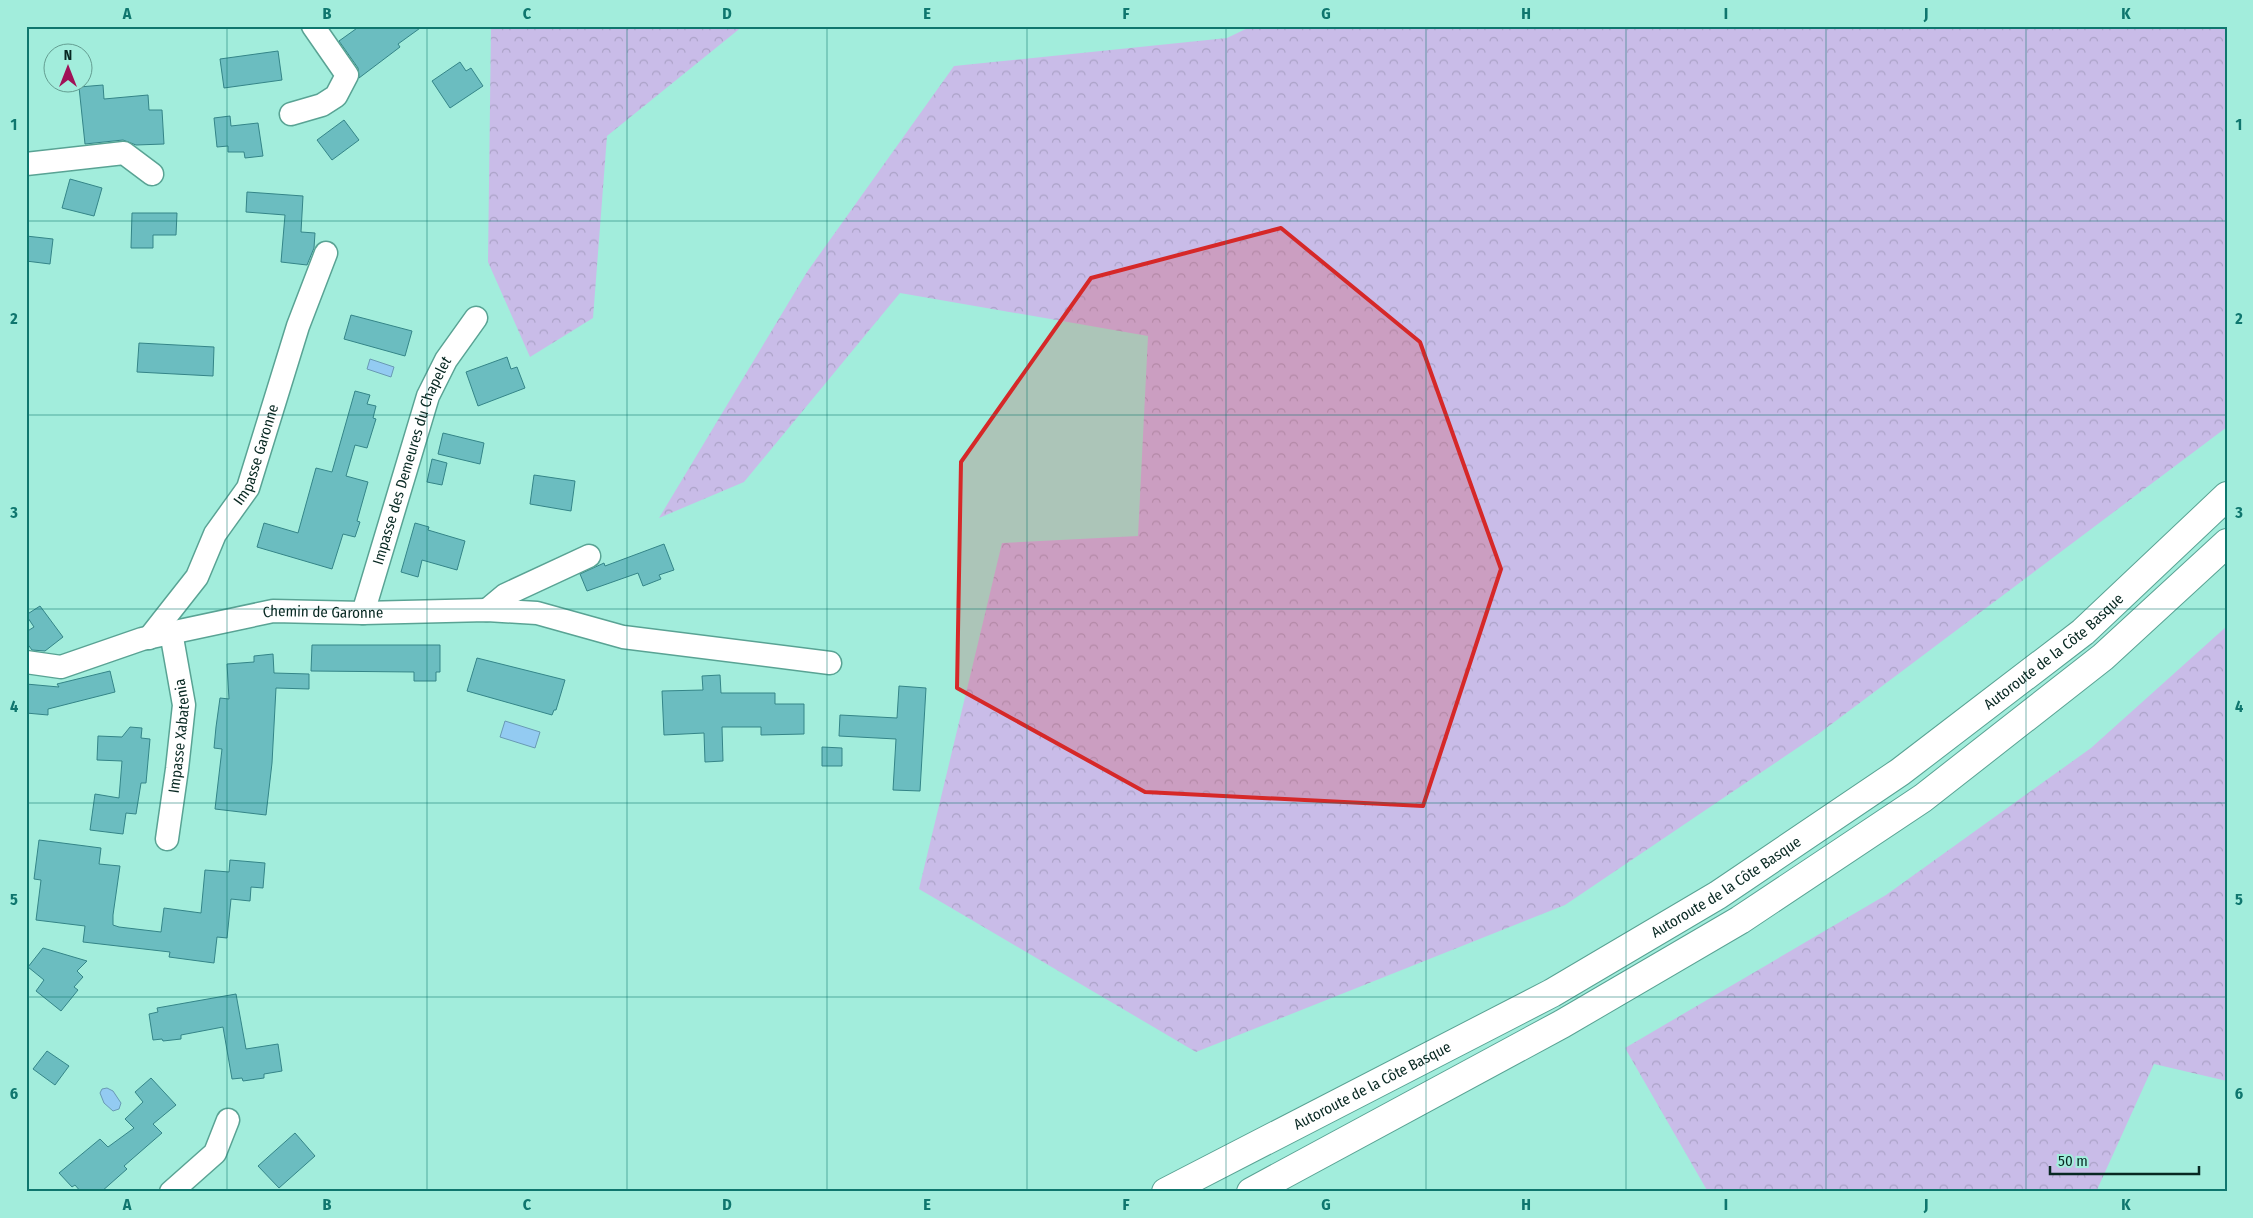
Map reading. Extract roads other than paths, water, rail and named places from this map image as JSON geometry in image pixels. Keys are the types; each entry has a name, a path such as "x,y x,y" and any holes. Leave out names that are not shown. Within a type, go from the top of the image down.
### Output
{"highway":[{"name":"Autoroute de la Côte Basque","path":"1166,1192 1552,993 1718,895 1900,772 2083,632 2227,496"},
{"path":"1251,1192 1562,1024 1765,904 1922,798 2103,657 2227,542"}],"street":[{"path":"291,114 322,105 336,96 347,75 312,26"},
{"path":"26,164 124,153 152,174"},
{"name":"Impasse Garonne","path":"149,638 197,577 215,534 248,488 298,326 326,253"},
{"name":"Impasse des Demeures du Chapelet","path":"363,613 428,396 446,360 476,318"},
{"path":"487,610 505,595 589,556"},
{"name":"Chemin de Garonne","path":"26,662 61,667 171,632 273,611 363,613 487,610 537,613 624,637 830,663"},
{"name":"Impasse Xabatenia","path":"166,839 177,769 184,705 171,632"},
{"path":"171,1192 215,1153 228,1120"}],"water":[{"path":"370,359 394,367 391,377 367,369"},
{"path":"505,721 540,732 535,748 500,737"},
{"path":"107,1088 113,1091 121,1103 119,1109 113,1111 104,1103 100,1093 102,1089"}]}
